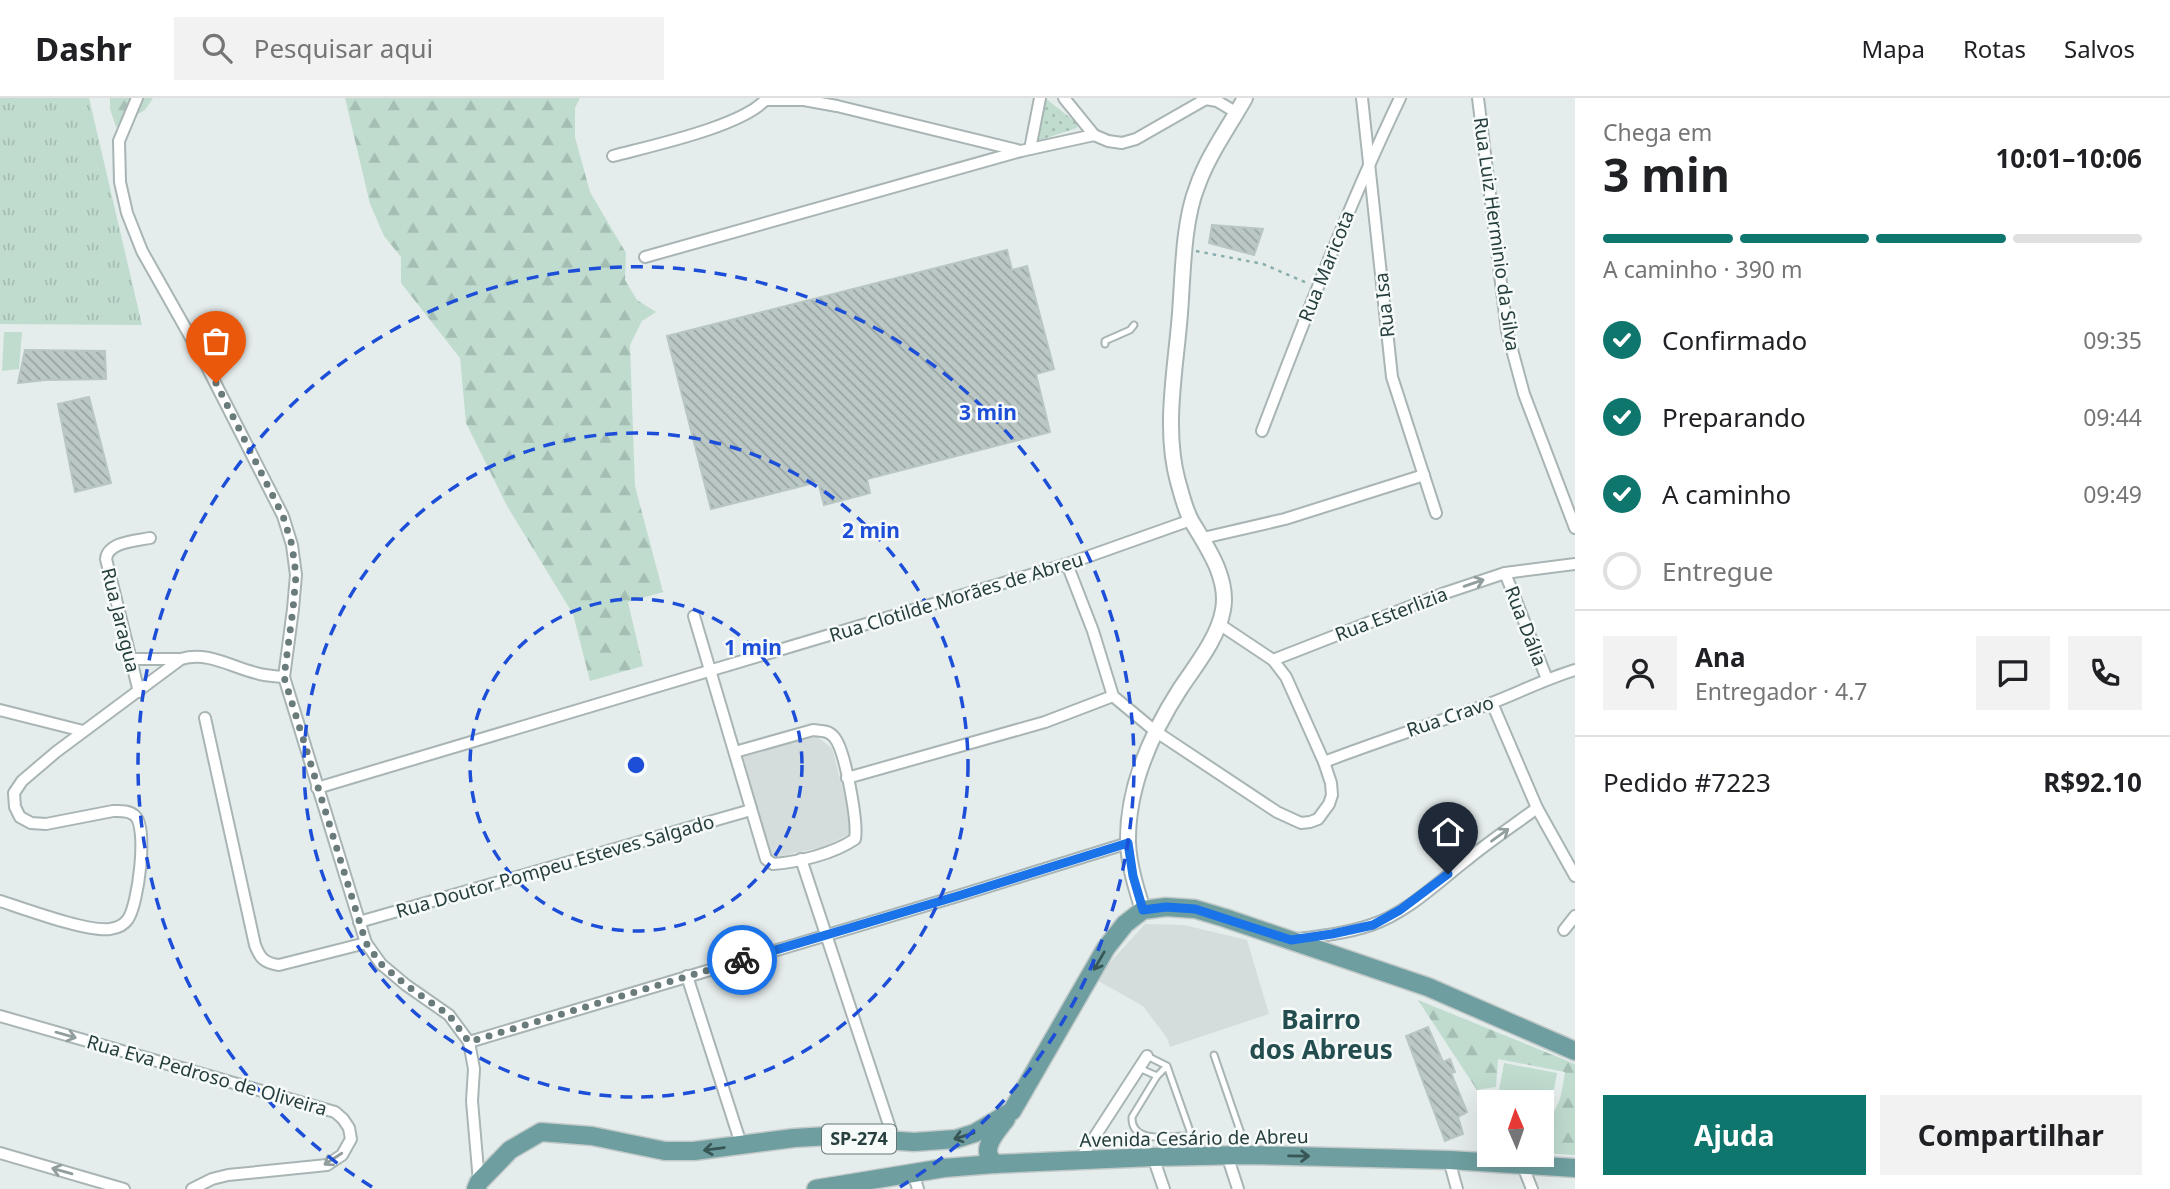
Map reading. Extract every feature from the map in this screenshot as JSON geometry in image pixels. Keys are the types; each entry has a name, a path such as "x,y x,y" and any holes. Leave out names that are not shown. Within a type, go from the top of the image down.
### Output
{"main road":[{"path":"1143,910 1166,907 1195,909 1291,940 1428,987 1575,1051"},
{"name":"SP-274","path":"477,1187 510,1150 541,1132 592,1136 665,1151 694,1152 794,1138 828,1136 914,1142 956,1139 975,1133 1012,1111 1106,948 1125,923 1143,910"},
{"path":"996,1164 988,1155 989,1142 1012,1111"},
{"name":"Avenida Cesário de Abreu","path":"816,1189 915,1181 996,1164 1153,1157 1248,1155 1477,1162"},
{"name":"Avenida Cesário de Abreu","path":"1554,1166 1575,1168"}],"street":[{"path":"136,98 119,141 120,182 127,213 142,251 204,361 283,516 292,545 296,575 284,677 366,943 381,964 449,1015 469,1042 474,1069 472,1101 477,1187"},
{"path":"1026,150 1040,98"},
{"path":"1063,98 1094,135 1122,143 1136,139 1206,99 1212,99 1237,113"},
{"path":"1143,910 1133,876 1128,843 1130,813 1139,775 1155,731 1209,644 1224,608 1223,589 1216,567 1203,538 1191,520 1175,471 1172,440 1175,365 1186,249 1196,188 1245,98"},
{"name":"Rua Maricota","path":"1262,431 1316,287 1368,165 1362,98"},
{"path":"1368,165 1400,98"},
{"name":"Rua Luiz Herminio da Silva","path":"1478,98 1507,331 1524,394 1575,528"},
{"path":"612,156 710,130 749,113 767,99 804,100 836,106 1026,150"},
{"path":"645,257 1026,150 1094,135"},
{"name":"Rua Isa","path":"1368,165 1392,377 1436,513"},
{"path":"1203,538 1285,519 1424,475"},
{"name":"Rua Clotilde Morães de Abreu","path":"317,788 1067,564 1191,520"},
{"name":"Rua Jaragua","path":"139,692 106,559 112,548 150,538"},
{"path":"1067,564 1093,631 1113,696 1155,731 1277,812 1301,823 1310,822 1324,813 1332,795 1331,783 1286,677 1273,660 1219,624"},
{"name":"Rua Esterlizia","path":"1273,660 1442,594 1505,573 1575,564"},
{"name":"Rua Dália","path":"1505,573 1547,679"},
{"path":"694,616 766,859 773,864 801,859 846,846 855,839 857,829 847,778 835,737 825,731 813,730 735,752"},
{"path":"131,659 204,657 257,674 284,677"},
{"path":"0,901 99,929 118,927 130,917 139,874 142,833 140,821 133,814 113,811 46,824 31,823 20,817 15,807 14,793 22,781 83,731 181,659"},
{"name":"Rua Cravo","path":"1324,762 1575,670"},
{"path":"847,778 1045,723 1113,696"},
{"path":"1492,702 1537,808 1575,876"},
{"path":"0,710 83,731"},
{"path":"205,719 255,944 260,956 267,963 279,965 366,943"},
{"path":"1291,940 1373,925 1429,891 1537,808"},
{"name":"Rua Doutor Pompeu Esteves Salgado","path":"359,922 751,810"},
{"path":"469,1042 1128,843"},
{"path":"801,859 894,1140"},
{"path":"1564,930 1575,916"},
{"path":"687,976 741,1144"},
{"name":"Rua Eva Pedroso de Oliveira","path":"0,1016 335,1112 349,1128 349,1145 342,1155 327,1165 228,1175 192,1189"},
{"path":"1079,1161 1147,1056"},
{"path":"0,1153 124,1189"},
{"path":"1227,1155 1238,1189"},
{"path":"1153,1157 1164,1189"},
{"path":"1449,1160 1457,1189"},
{"path":"1523,1167 1532,1189"}],"lane":[{"path":"1105,344 1105,341 1130,330 1133,325"},
{"path":"1214,1055 1248,1155"},
{"path":"1147,1056 1167,1066 1191,1131 1189,1136 1139,1134 1134,1129 1132,1117 1157,1076 1167,1066"},
{"path":"1139,1068 1157,1076"}],"path":[{"path":"1186,249 1263,264 1316,287"}],"shaded area":[{"path":"816,736 832,748 850,817 849,834 824,847 771,858 743,757"},
{"path":"1145,924 1184,925 1247,940 1269,1014 1170,1047 1167,1038 1143,1006 1095,979"}],"green space":[{"path":"0,98 89,98 142,325 0,324"},
{"path":"110,98 153,98 145,110 116,127 110,109"},
{"path":"345,98 580,98 575,108 575,137 590,192 626,253 625,280 637,300 656,312 642,321 630,345 635,486 663,592 628,602 643,666 590,681 573,614 507,506 466,423 460,358 401,283 401,257 384,236 370,204"},
{"path":"1040,98 1045,98 1078,124 1077,128 1034,142"},
{"path":"4,332 22,332 19,369 2,371"},
{"path":"1418,1000 1575,1064 1575,1155 1554,1154 1554,1110 1565,1072 1498,1059 1496,1087 1477,1090"},
{"path":"1504,1063 1557,1073 1554,1090 1499,1090"}],"building":[{"path":"1212,225 1263,229 1254,255 1209,243"},
{"path":"1007,250 1012,270 1027,266 1054,369 1036,374 1050,432 867,479 870,493 824,505 818,482 711,509 667,336"},
{"path":"25,350 105,351 106,379 18,383"},
{"path":"89,397 111,483 75,492 58,404"},
{"path":"1428,1027 1443,1062 1450,1059 1455,1072 1451,1073 1467,1112 1458,1117 1463,1134 1445,1141 1406,1036"}],"way so far":[{"path":"216,383 283,516 292,545 296,575 284,677 366,943 381,964 449,1015 469,1042 742,960"}],"district":[{"name":"Bairro dos Abreus","path":"1321,1035"}],"route":[{"path":"742,960 1128,843 1133,876 1143,910 1166,907 1195,909 1291,940 1373,925 1429,891 1448,874"}]}
